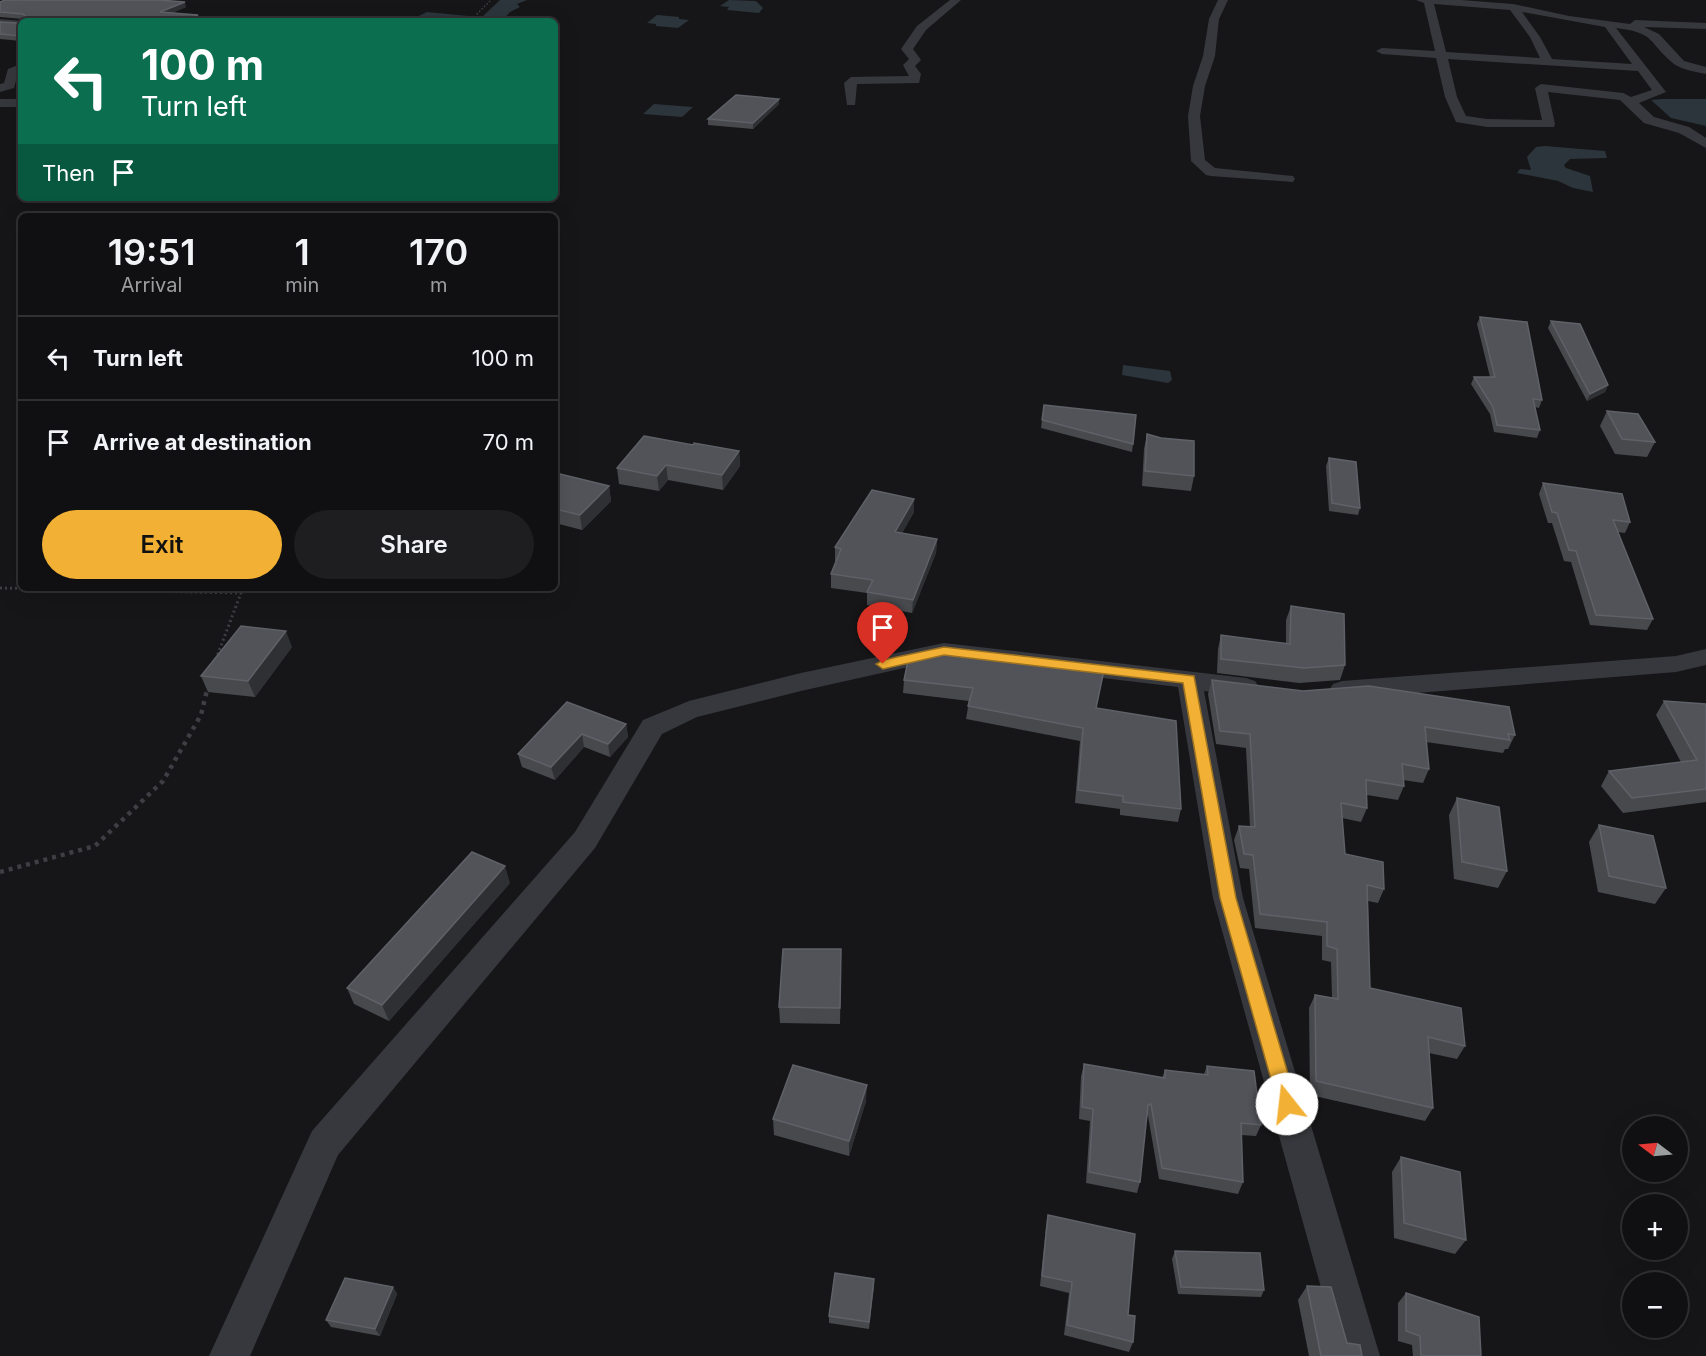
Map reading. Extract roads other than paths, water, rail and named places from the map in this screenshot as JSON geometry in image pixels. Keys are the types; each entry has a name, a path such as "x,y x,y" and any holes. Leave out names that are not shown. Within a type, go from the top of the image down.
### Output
{"street":[{"path":"851,102 850,83 855,80 915,80 915,74 909,65 915,60 906,49 918,36 921,28 956,0"},
{"path":"1223,0 1214,19 1209,56 1199,86 1194,116 1198,160 1211,172 1288,179"},
{"path":"1421,0 1513,7 1639,28 1655,36 1680,63 1706,71"},
{"path":"1428,0 1451,97 1461,119 1517,124 1549,124 1541,88 1623,97 1632,102 1649,120 1684,130 1706,144"},
{"path":"1513,7 1535,38 1547,61"},
{"path":"1431,12 1706,27"},
{"path":"0,22 18,23"},
{"path":"1611,23 1610,28 1660,92 1636,98 1632,102"},
{"path":"1382,51 1642,68"},
{"path":"0,88 10,85 12,71 18,68"},
{"path":"0,104 18,103"},
{"path":"230,1356 325,1143 585,840 652,727 689,710 801,681 944,651 1277,691"},
{"path":"1311,693 1676,664 1706,657"},
{"path":"1189,679 1228,898 1360,1356"}]}
